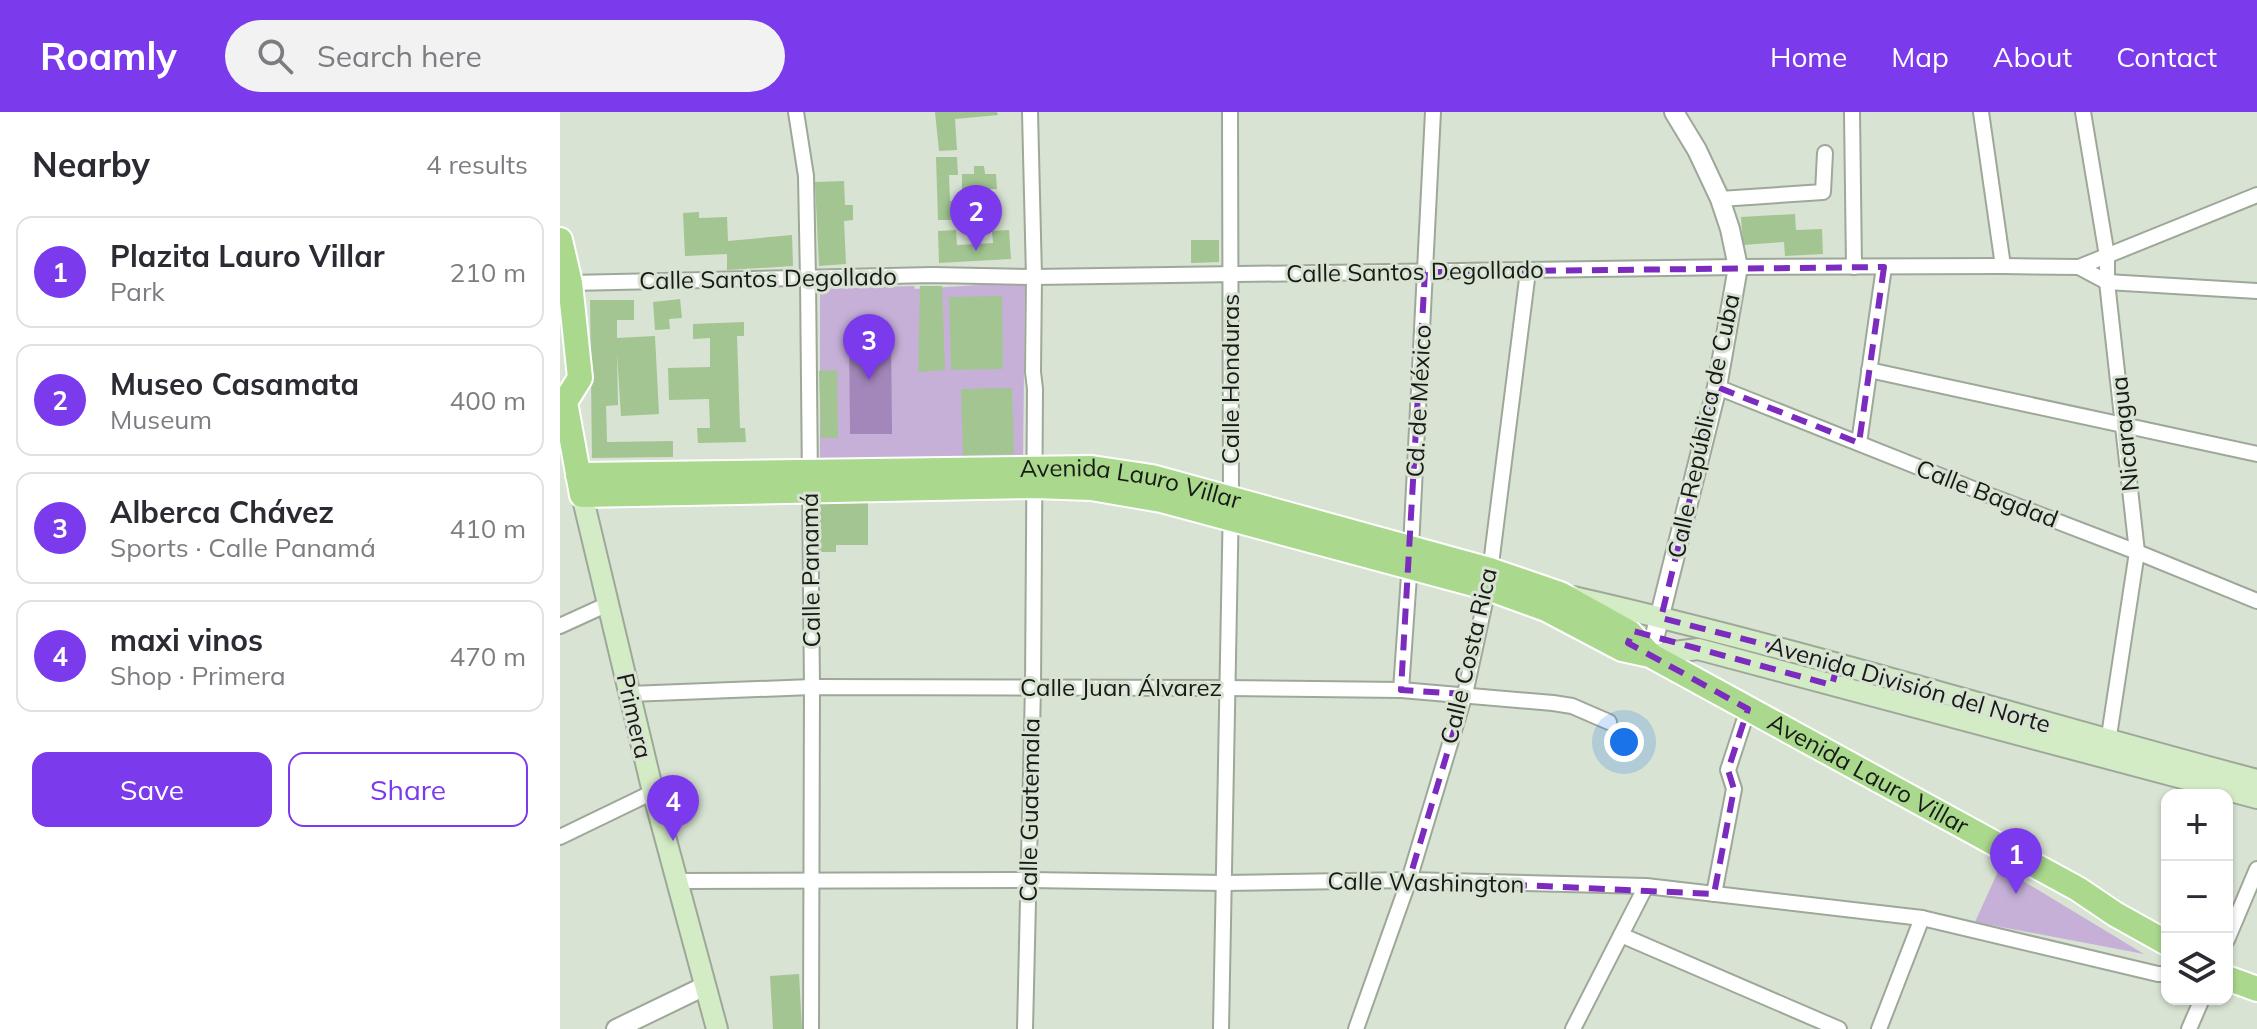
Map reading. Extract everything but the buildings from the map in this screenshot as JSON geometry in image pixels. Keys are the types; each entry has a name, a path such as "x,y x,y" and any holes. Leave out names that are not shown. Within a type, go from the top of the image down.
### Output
{"main road":[{"path":"560,240 570,283 580,378 562,401 580,485"},
{"name":"Avenida Lauro Villar","path":"580,485 1034,477 1092,468 1152,477 1231,509 1489,579 1560,594 1630,633 1650,655"},
{"name":"Primera","path":"580,485 653,792 717,1029"},
{"name":"Avenida Lauro Villar","path":"1489,579 1622,649 1650,655 2078,889 2161,940"},
{"name":"Avenida División del Norte","path":"1560,594 1838,663 2257,798"},
{"name":"Avenida División del Norte","path":"1650,655 1698,649 1832,685 2107,749 2257,780"},
{"path":"1832,685 1838,663"},
{"path":"2233,980 2257,989"}],"street":[{"name":"Calle Panamá","path":"796,112 806,176 808,279 813,881 811,1029"},
{"name":"Calle Guatemala","path":"1025,1029 1033,687 1034,277 1030,112"},
{"name":"Calle Honduras","path":"1221,1029 1231,509 1230,112"},
{"name":"Cd. de México","path":"1401,690 1433,112"},
{"name":"Calle República de Cuba","path":"1650,655 1717,387 1738,267 1720,199 1697,150 1674,112"},
{"path":"1852,112 1854,267"},
{"path":"1981,112 2003,266"},
{"name":"Nicaragua","path":"2083,112 2107,256 2107,282 2137,552 2107,749"},
{"path":"1720,199 1823,192 1825,153"},
{"path":"2079,267 2257,195"},
{"name":"Calle Santos Degollado","path":"570,283 933,275 1034,277 2003,266 2079,267 2107,282 2257,291"},
{"path":"1859,443 1884,267"},
{"name":"Calle Costa Rica","path":"1356,1029 1409,880 1465,694 1489,579 1528,271"},
{"path":"1869,370 2257,454"},
{"name":"Calle Bagdad","path":"1717,387 2257,601"},
{"path":"560,626 608,604"},
{"name":"Calle Juan Álvarez","path":"629,694 812,687 1401,690 1572,706 1609,722"},
{"path":"1714,894 1734,789 1728,770 1748,709"},
{"path":"560,837 653,792"},
{"path":"2230,933 2257,869"},
{"name":"Calle Washington","path":"676,881 1225,883 1409,880 1646,886 1922,918 2161,974"},
{"path":"1573,1029 1646,886"},
{"path":"1879,1029 1922,918"},
{"path":"1621,935 1839,1029"},
{"path":"616,1029 705,986"},
{"path":"2189,1029 2199,1005"}],"highlighted area":[{"path":"1884,267 1859,443 1717,387 1661,618 1838,663 1832,685 1633,631 1628,643 1748,709 1728,770 1734,789 1714,894 1409,880 1465,694 1401,690 1425,272"}],"shaded area":[{"path":"1025,282 1023,462 820,464 820,289 914,286 915,289"},
{"path":"849,332 891,332 892,434 850,434"},
{"path":"2000,867 2144,954 1975,922"}],"place":[{"name":"Museo Casamata","path":"976,251"},
{"name":"Alberca Chávez","path":"869,380"},
{"name":"maxi vinos","path":"673,841"},
{"name":"Plazita Lauro Villar","path":"2016,894"}]}
